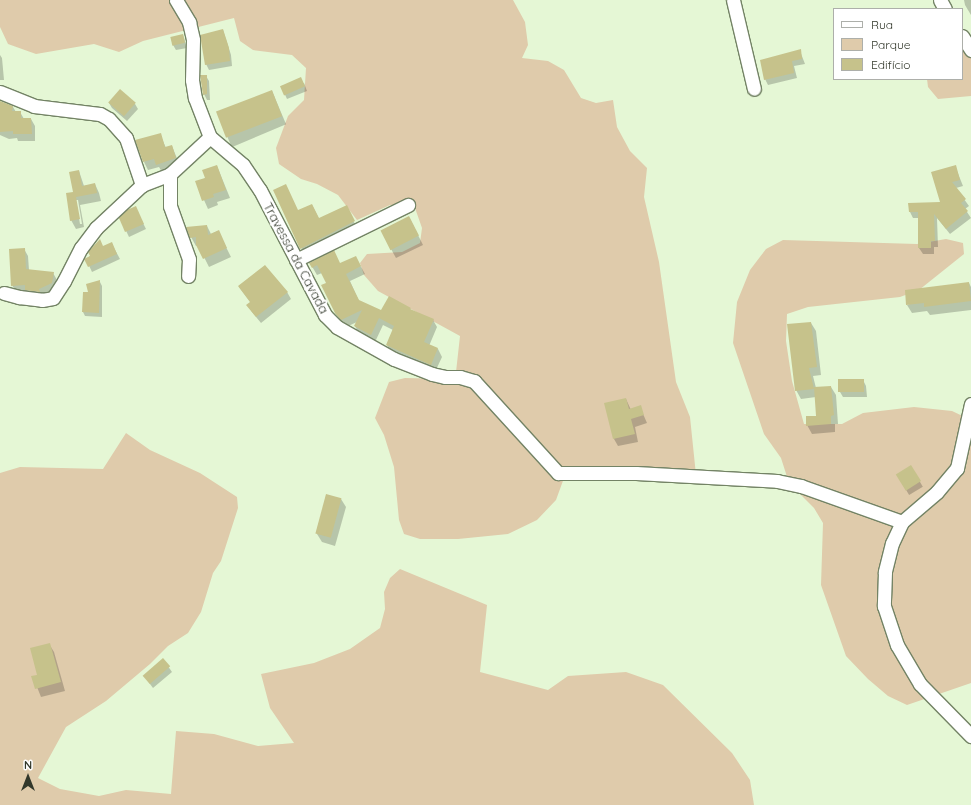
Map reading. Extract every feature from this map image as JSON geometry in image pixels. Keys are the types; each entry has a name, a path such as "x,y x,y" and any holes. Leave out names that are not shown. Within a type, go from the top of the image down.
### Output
{"street":[{"path":"4,293 19,297 42,300 53,298 64,282 80,248 96,228 142,185 170,174 210,137 195,98 192,80 193,40 189,22 176,0"},
{"path":"733,0 754,90"},
{"path":"963,38 971,50"},
{"path":"0,92 34,106 100,114 109,118 126,138 142,185"},
{"name":"Travessa da Cavada","path":"210,137 243,165 260,190 325,315 337,327 394,359 432,374 474,380 558,472 636,473 777,481 801,486 902,522"},
{"path":"170,174 170,206 189,260 188,276"},
{"path":"296,260 408,204"},
{"path":"971,404 957,468 937,492 902,522 892,542 885,572 884,606 896,645 920,684 971,736"}],"green space":[{"path":"0,0 513,0 525,22 528,45 522,58 548,61 564,70 581,98 596,103 613,100 617,127 630,151 647,168 644,197 659,262 676,382 690,417 696,475 658,467 639,473 564,478 556,500 537,520 508,534 458,539 420,539 404,534 399,520 394,467 384,435 375,418 389,382 405,378 450,379 456,372 460,336 378,291 364,275 360,263 367,254 402,252 420,243 422,228 415,208 390,205 357,220 338,195 317,184 301,179 279,164 276,148 288,116 304,100 306,68 292,55 253,50 240,41 234,18 143,41 119,52 94,44 36,54 8,44 0,27"},
{"path":"971,46 971,96 938,99 928,87 927,80 963,80 963,49"},
{"path":"946,239 963,243 964,254 919,290 900,297 808,307 787,314 786,341 792,381 804,424 842,424 863,413 914,407 952,411 971,420 971,683 907,705 888,696 868,679 846,656 821,585 823,523 814,508 789,483 781,458 764,434 733,343 737,302 750,270 766,249 783,240 917,244"},
{"path":"126,433 150,450 200,473 237,497 238,508 221,561 213,573 201,612 188,633 168,646 150,664 106,701 66,727 38,778 60,789 99,796 126,790 171,794 176,731 214,734 258,746 294,743 270,708 261,674 314,663 350,649 380,628 385,609 384,592 390,578 400,569 487,605 480,672 548,690 568,676 626,672 663,685 732,753 750,780 754,805 0,805 0,473 20,467 103,469"}],"building":[{"path":"223,29 229,48 230,61 205,65 200,35"},
{"path":"183,34 185,43 172,46 170,37"},
{"path":"801,49 802,59 792,61 794,73 764,80 760,60"},
{"path":"200,75 207,75 207,94 203,95"},
{"path":"301,77 305,86 284,95 280,86"},
{"path":"120,89 136,103 124,116 108,103"},
{"path":"272,90 282,116 226,138 216,112"},
{"path":"0,101 13,106 12,111 21,111 21,118 31,118 32,134 13,134 13,131 0,132"},
{"path":"161,133 165,147 172,145 176,158 156,165 154,159 143,162 135,140"},
{"path":"217,165 226,190 213,194 214,197 202,201 195,181 205,178 202,170"},
{"path":"956,165 960,180 952,182 966,199 961,203 968,211 946,229 934,214 935,241 931,241 931,248 918,248 918,212 909,212 908,203 940,202 931,172"},
{"path":"79,170 82,186 95,183 97,193 76,197 80,219 70,221 66,193 73,192 69,172"},
{"path":"286,184 298,210 312,204 319,218 347,205 355,221 300,249 273,190"},
{"path":"136,206 144,224 125,232 119,218 127,210"},
{"path":"409,216 419,236 390,250 380,231"},
{"path":"207,225 208,235 219,230 227,248 203,259 196,245 196,237 190,238 186,227"},
{"path":"100,239 103,246 112,242 117,254 88,267 84,259 90,256 88,252"},
{"path":"25,248 26,269 54,272 52,283 39,289 40,292 25,290 25,285 11,286 9,249"},
{"path":"334,250 340,263 356,256 361,266 346,274 359,300 381,310 389,296 411,308 410,309 434,319 424,342 438,348 431,365 386,345 394,326 379,318 371,335 354,326 362,310 341,320 335,313 321,285 326,283 317,265 312,268 309,263"},
{"path":"265,265 288,292 256,317 246,305 250,302 238,286"},
{"path":"100,280 99,313 82,312 83,292 88,292 86,284"},
{"path":"969,282 971,301 924,307 924,303 906,305 905,290"},
{"path":"811,322 817,367 809,368 814,389 795,391 787,324"},
{"path":"838,379 864,379 864,392 838,392"},
{"path":"831,386 834,415 831,416 831,424 806,426 806,416 816,416 814,387"},
{"path":"626,398 629,409 641,405 644,415 631,419 635,434 613,439 604,403"},
{"path":"911,465 921,481 906,491 896,475"},
{"path":"326,494 341,498 331,538 315,534"},
{"path":"50,643 61,682 35,689 31,676 37,675 30,648"},
{"path":"163,658 170,666 150,684 143,676"}]}
